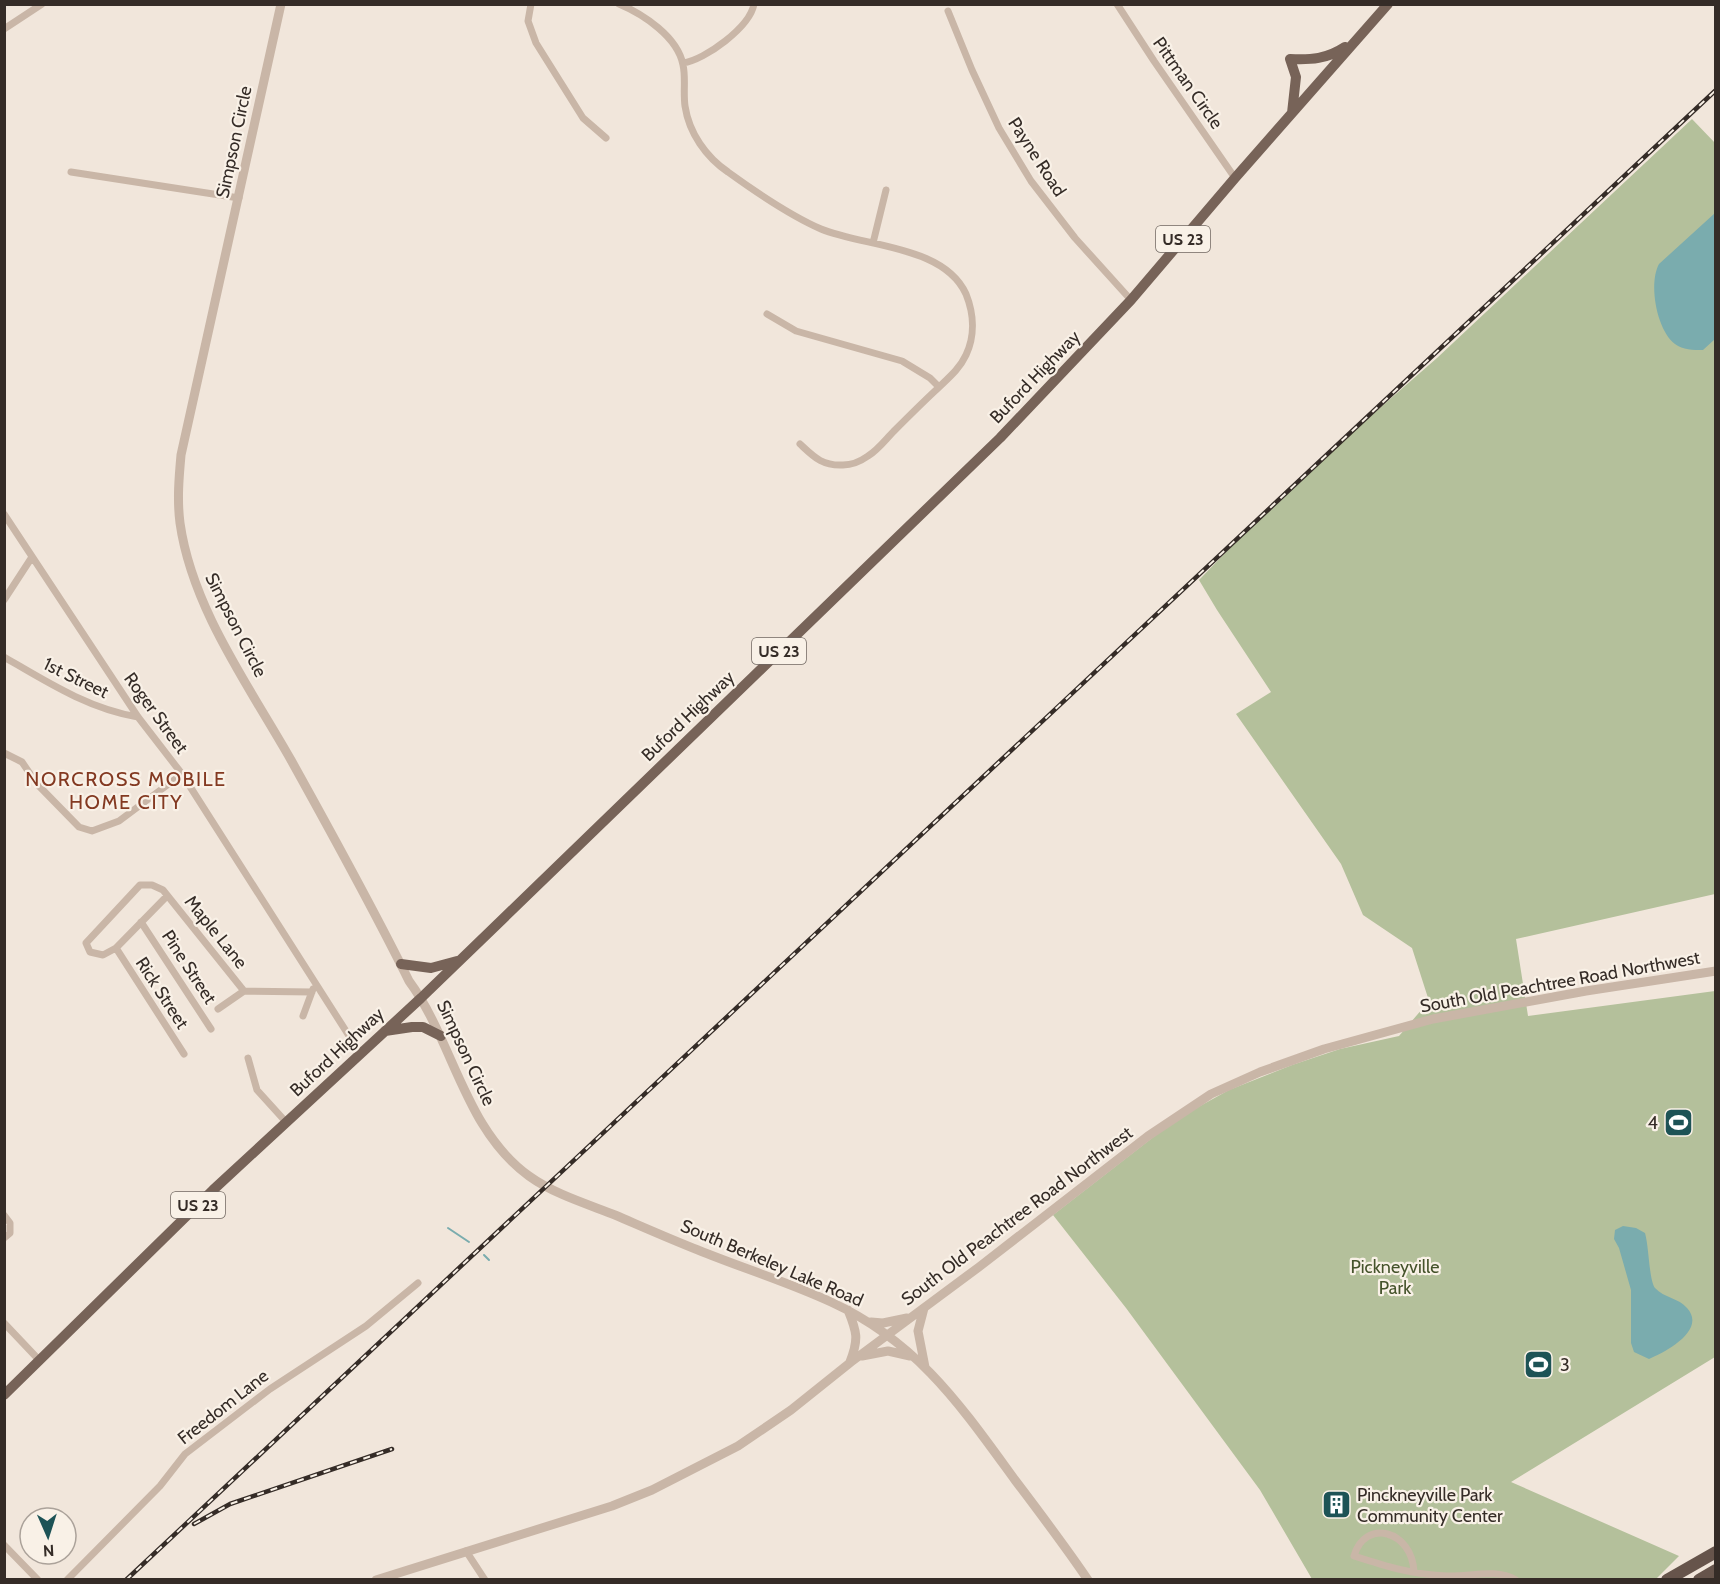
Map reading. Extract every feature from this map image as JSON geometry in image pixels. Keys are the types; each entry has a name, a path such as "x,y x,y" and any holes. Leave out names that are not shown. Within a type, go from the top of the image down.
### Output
{"highway":[{"path":"1667,1580 1716,1552"},
{"path":"1699,1580 1716,1570"}],"main road":[{"name":"Buford Highway","path":"4,1395 213,1190 421,998 1000,438 1131,300 1388,4"},
{"path":"1292,114 1296,76 1290,59 1314,60 1335,54 1357,40"},
{"path":"401,964 431,968 460,960"},
{"path":"384,1031 423,1027 441,1036"}],"street":[{"path":"4,29 42,4"},
{"name":"Simpson Circle","path":"281,4 181,454 178,486 179,510 186,551 199,592 222,639 298,772 409,981 421,998 441,1036 472,1106 498,1147 530,1176 547,1185"},
{"path":"531,4 528,21 536,44 583,118 606,138"},
{"path":"619,4 648,19 670,41 683,63 685,105 689,120 694,133 710,157 727,171 799,218 823,230 918,255 938,264 962,285 967,297 973,320 970,344 961,365 870,456 844,465 824,464 800,444"},
{"path":"683,63 705,56 714,49 747,21 754,4"},
{"name":"Pittman Circle","path":"1117,4 1154,62 1235,178"},
{"name":"Payne Road","path":"948,12 999,128 1031,181 1075,238 1131,300"},
{"path":"71,172 239,198"},
{"path":"873,243 886,190"},
{"path":"767,314 796,332 902,361 930,378 939,387"},
{"name":"Roger Street","path":"4,514 138,717 182,774 360,1053"},
{"path":"4,600 32,557"},
{"name":"1st Street","path":"4,657 59,690 114,713 138,717"},
{"path":"4,753 22,762 37,784 79,828 92,831 119,821 182,774"},
{"path":"116,948 103,955 95,954 90,952 86,943 140,885 152,885 163,890 167,896"},
{"name":"Maple Lane","path":"116,948 167,896 244,991 312,992"},
{"name":"Pine Street","path":"141,922 211,1029"},
{"name":"Rick Street","path":"116,948 184,1054"},
{"name":"South Old Peachtree Road Northwest","path":"376,1580 612,1506 688,1473 738,1446 790,1410 1161,1127 1211,1094 1260,1072 1351,1040 1434,1019 1586,991 1716,971"},
{"path":"303,1016 315,984"},
{"path":"218,1009 244,991"},
{"path":"248,1058 257,1090 286,1122"},
{"name":"South Berkeley Lake Road","path":"547,1185 700,1251 806,1291 848,1310 889,1335 921,1363 962,1406 1088,1580"},
{"path":"4,1215 10,1223 10,1233 4,1238"},
{"name":"Freedom Lane","path":"67,1580 160,1486 186,1454 270,1389 366,1326 418,1283"},
{"path":"860,1356 888,1351 921,1363 918,1330 924,1308"},
{"path":"848,1310 855,1326 857,1341 849,1364"},
{"path":"869,1322 883,1323 913,1316"},
{"path":"4,1323 40,1361"},
{"path":"1414,1572 1407,1547 1401,1540 1392,1536 1381,1533 1371,1535 1356,1548 1354,1556 1395,1569 1414,1572 1446,1576 1498,1573 1516,1580"},
{"path":"4,1545 38,1580"},
{"path":"466,1551 485,1580"}],"green space":[{"name":"Pickneyville Park","path":"1692,119 1716,144 1715,894 1516,939 1528,1016 1715,991 1715,1357 1511,1482 1679,1556 1656,1579 1312,1579 1260,1490 1126,1308 1053,1215 1174,1121 1200,1106 1229,1090 1292,1065 1340,1049 1399,1036 1429,1001 1412,948 1363,915 1341,864 1236,714 1271,692 1199,580 1286,490 1437,358"}],"water":[{"path":"1715,213 1715,339 1703,350 1685,349 1675,344 1663,329 1654,295 1656,273 1659,264"},
{"path":"1623,1226 1636,1228 1645,1233 1651,1278 1655,1288 1684,1305 1692,1316 1692,1324 1682,1339 1674,1346 1649,1359 1634,1352 1631,1343 1631,1290 1619,1248 1614,1239 1615,1230"}],"waterway":[{"path":"448,1228 469,1242"},
{"path":"484,1255 489,1260"}],"railway":[{"path":"126,1580 1716,90"},
{"path":"194,1524 230,1504 392,1449"}],"place":[{"name":"4","path":"1679,1123"},
{"name":"3","path":"1539,1365"},
{"name":"Pinckneyville Park Community Center","path":"1336,1505"}],"district":[{"name":"NORCROSS MOBILE HOME CITY","path":"126,790"}]}
